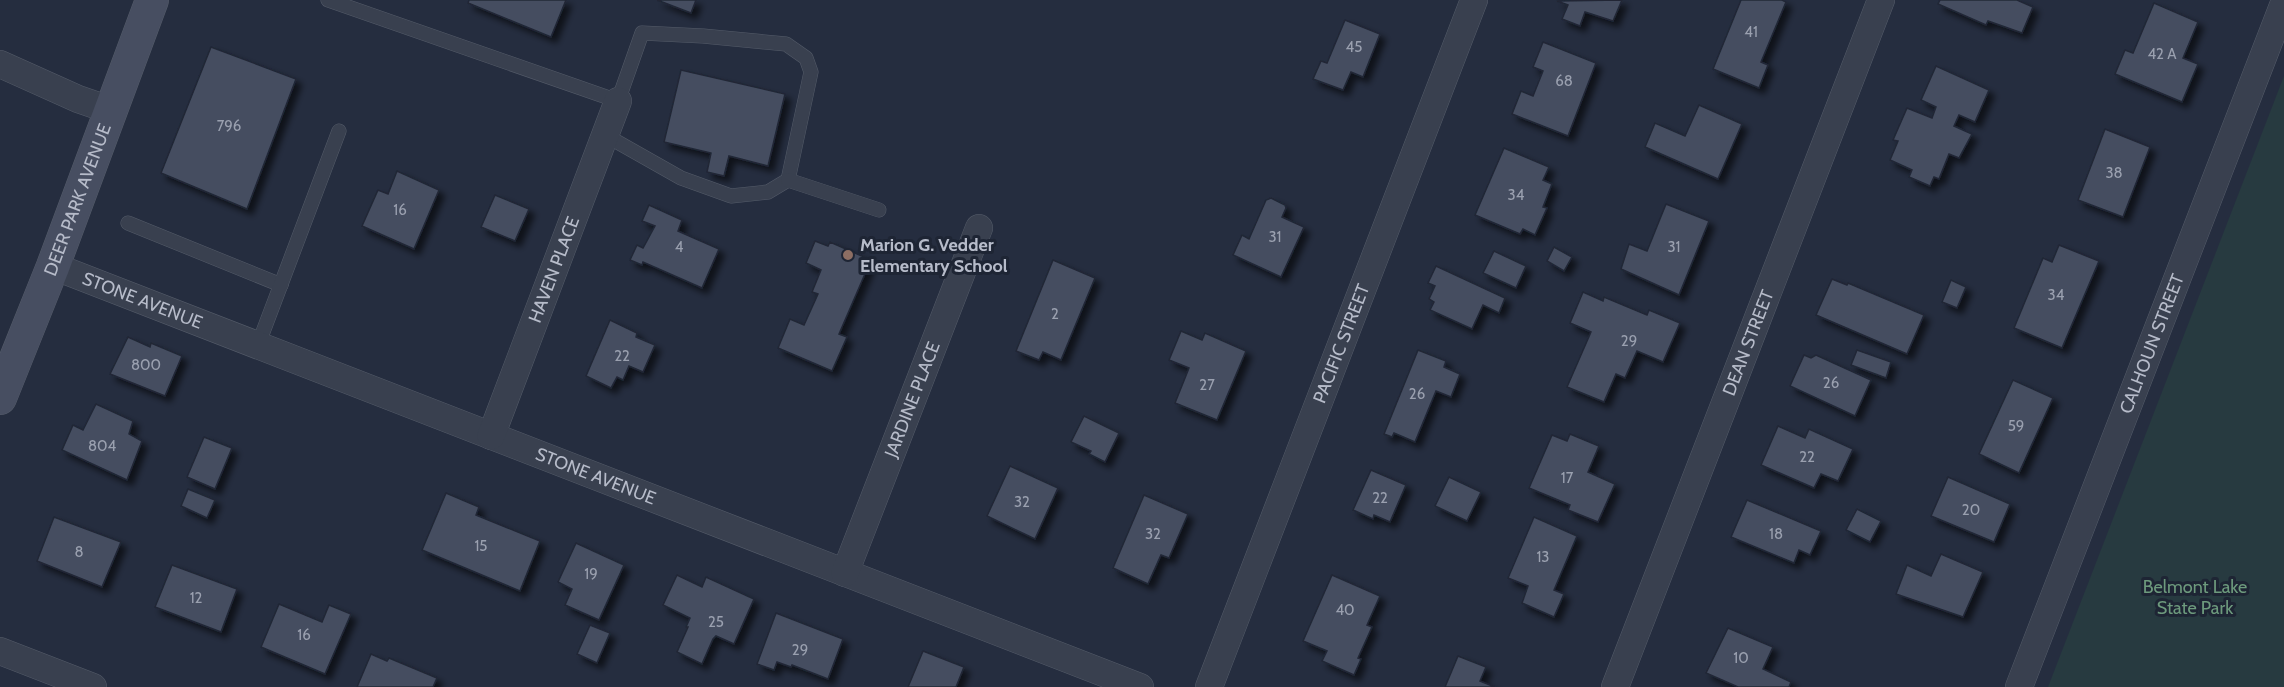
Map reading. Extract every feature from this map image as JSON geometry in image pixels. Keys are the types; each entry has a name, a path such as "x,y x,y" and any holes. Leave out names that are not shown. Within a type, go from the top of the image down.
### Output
{"main road":[{"name":"DEER PARK AVENUE","path":"0,399 152,0"}],"street":[{"name":"PACIFIC STREET","path":"1209,687 1474,0"},
{"name":"DEAN STREET","path":"1615,687 1881,0"},
{"name":"CALHOUN STREET","path":"2019,687 2284,3"},
{"path":"0,64 78,99 110,110"},
{"name":"HAVEN PLACE","path":"490,436 618,101"},
{"name":"JARDINE PLACE","path":"845,573 979,228"},
{"name":"STONE AVENUE","path":"52,266 1140,687"},
{"path":"0,651 93,687"}],"lane":[{"path":"328,0 618,101 642,33 786,44 806,58 812,72 788,180 768,192 731,196 681,178 605,135"},
{"path":"258,345 339,131"},
{"path":"788,180 879,210"},
{"path":"128,223 281,285"}],"green space":[{"name":"Belmont Lake State Park","path":"2284,76 2284,687 2048,687"}],"building":[{"path":"469,0 566,0 551,37 468,3"},
{"path":"657,0 696,0 691,13"},
{"path":"1622,0 1613,21 1585,12 1580,26 1562,19 1568,5 1557,1"},
{"path":"1741,0 1782,0 1786,2 1761,62 1768,65 1759,88 1713,69"},
{"path":"1940,0 2017,0 2033,7 2022,33 1988,21 1986,25 1938,4"},
{"path":"2154,3 2198,22 2183,58 2198,64 2182,102 2115,74 2125,50 2133,53"},
{"path":"1345,20 1380,34 1363,77 1351,72 1343,90 1313,79 1321,61 1327,63"},
{"path":"1543,42 1596,63 1568,136 1512,114 1521,91 1533,96 1543,71 1533,67"},
{"path":"211,47 296,79 247,209 161,173"},
{"path":"1936,66 1989,90 1975,122 1959,115 1954,126 1972,134 1959,158 1949,154 1939,179 1934,177 1930,186 1909,177 1912,170 1890,160 1898,141 1893,140 1907,108 1932,118 1936,107 1921,100"},
{"path":"681,70 785,94 768,166 729,156 724,176 707,172 711,153 664,142"},
{"path":"1699,105 1742,124 1718,179 1645,147 1655,123 1685,136"},
{"path":"2105,129 2150,147 2123,217 2078,200"},
{"path":"1504,148 1549,167 1543,180 1552,184 1543,207 1547,208 1535,235 1523,229 1520,234 1475,215"},
{"path":"397,171 439,190 414,249 362,226 378,190 388,194"},
{"path":"495,195 529,209 515,241 481,227"},
{"path":"1271,198 1285,205 1282,217 1304,227 1281,277 1233,255 1242,235 1249,239 1266,200"},
{"path":"1666,204 1709,221 1679,295 1621,269 1629,244 1647,251"},
{"path":"649,205 682,220 678,231 719,249 702,288 643,262 642,265 630,260 637,245 643,248 655,226 642,221"},
{"path":"815,241 828,246 830,242 871,260 839,334 847,337 832,371 778,348 790,319 804,325 818,294 812,292 821,270 806,263"},
{"path":"2059,245 2099,261 2062,348 2014,328 2043,258 2052,262"},
{"path":"1554,247 1572,257 1564,271 1547,261"},
{"path":"1494,251 1526,266 1516,288 1483,273"},
{"path":"1053,260 1095,278 1061,360 1043,352 1039,360 1016,351"},
{"path":"1436,266 1505,298 1499,313 1483,305 1472,329 1430,310 1434,302 1429,299 1435,286 1428,283"},
{"path":"1832,279 1847,285 1848,283 1924,315 1907,354 1816,315"},
{"path":"1951,280 1966,287 1957,308 1942,302"},
{"path":"1583,292 1603,301 1604,297 1647,315 1649,310 1680,323 1663,362 1637,351 1625,378 1616,374 1604,402 1567,387 1591,332 1570,323"},
{"path":"610,320 637,333 636,337 655,345 643,372 629,366 623,380 617,377 611,388 586,376"},
{"path":"1181,331 1202,340 1205,333 1246,351 1217,420 1175,403 1189,368 1169,360"},
{"path":"128,337 150,347 151,343 182,356 165,396 110,374"},
{"path":"1418,350 1446,361 1444,367 1460,374 1451,397 1436,391 1415,442 1394,433 1392,437 1384,434"},
{"path":"1857,350 1891,362 1886,378 1851,365"},
{"path":"1804,355 1811,358 1816,355 1871,380 1855,416 1790,386"},
{"path":"2013,380 2053,398 2019,473 1979,454"},
{"path":"96,404 133,421 129,434 142,441 127,480 62,450 73,425 83,430"},
{"path":"1084,416 1119,433 1105,462 1089,454 1091,451 1071,442"},
{"path":"1778,426 1805,438 1809,429 1853,449 1838,481 1821,474 1814,488 1761,465"},
{"path":"1570,434 1599,446 1588,472 1615,484 1598,522 1568,510 1570,505 1529,488 1552,435 1567,441"},
{"path":"204,437 232,448 215,489 187,477"},
{"path":"1010,466 1058,488 1035,539 987,516"},
{"path":"1371,470 1406,485 1390,522 1374,515 1373,519 1353,510"},
{"path":"1449,477 1481,492 1467,521 1435,506"},
{"path":"1948,477 2010,504 1994,542 1931,516"},
{"path":"188,489 215,500 207,518 181,506"},
{"path":"446,493 479,507 476,515 540,541 520,591 422,550"},
{"path":"1144,495 1188,514 1169,558 1161,555 1148,584 1113,568"},
{"path":"1747,500 1821,531 1810,555 1799,550 1794,563 1731,537"},
{"path":"1857,509 1881,521 1870,542 1846,530"},
{"path":"54,517 121,542 102,587 37,561"},
{"path":"1534,517 1577,536 1554,590 1564,594 1554,617 1522,603 1528,586 1508,578"},
{"path":"576,543 624,565 599,620 565,605 572,589 558,582"},
{"path":"1941,554 1983,572 1963,617 1896,594 1907,565 1931,576"},
{"path":"172,565 237,589 221,632 155,607"},
{"path":"677,575 702,587 706,577 754,599 734,644 716,636 702,664 677,652 690,618 663,605"},
{"path":"1332,575 1380,596 1367,625 1372,627 1358,658 1361,659 1354,675 1322,661 1327,651 1303,641"},
{"path":"279,604 322,622 329,605 351,614 325,674 261,647"},
{"path":"776,613 843,639 828,679 792,665 791,667 777,662 774,670 757,664"},
{"path":"590,625 610,633 597,663 577,654"},
{"path":"1728,628 1773,647 1763,669 1791,682 1789,687 1738,687 1706,673"},
{"path":"923,651 964,667 956,687 908,687"},
{"path":"371,654 387,661 389,658 437,678 433,687 357,687"},
{"path":"1458,656 1486,667 1480,681 1495,687 1445,687"}],"place":[{"name":"Marion G. Vedder Elementary School","path":"848,255"}]}
